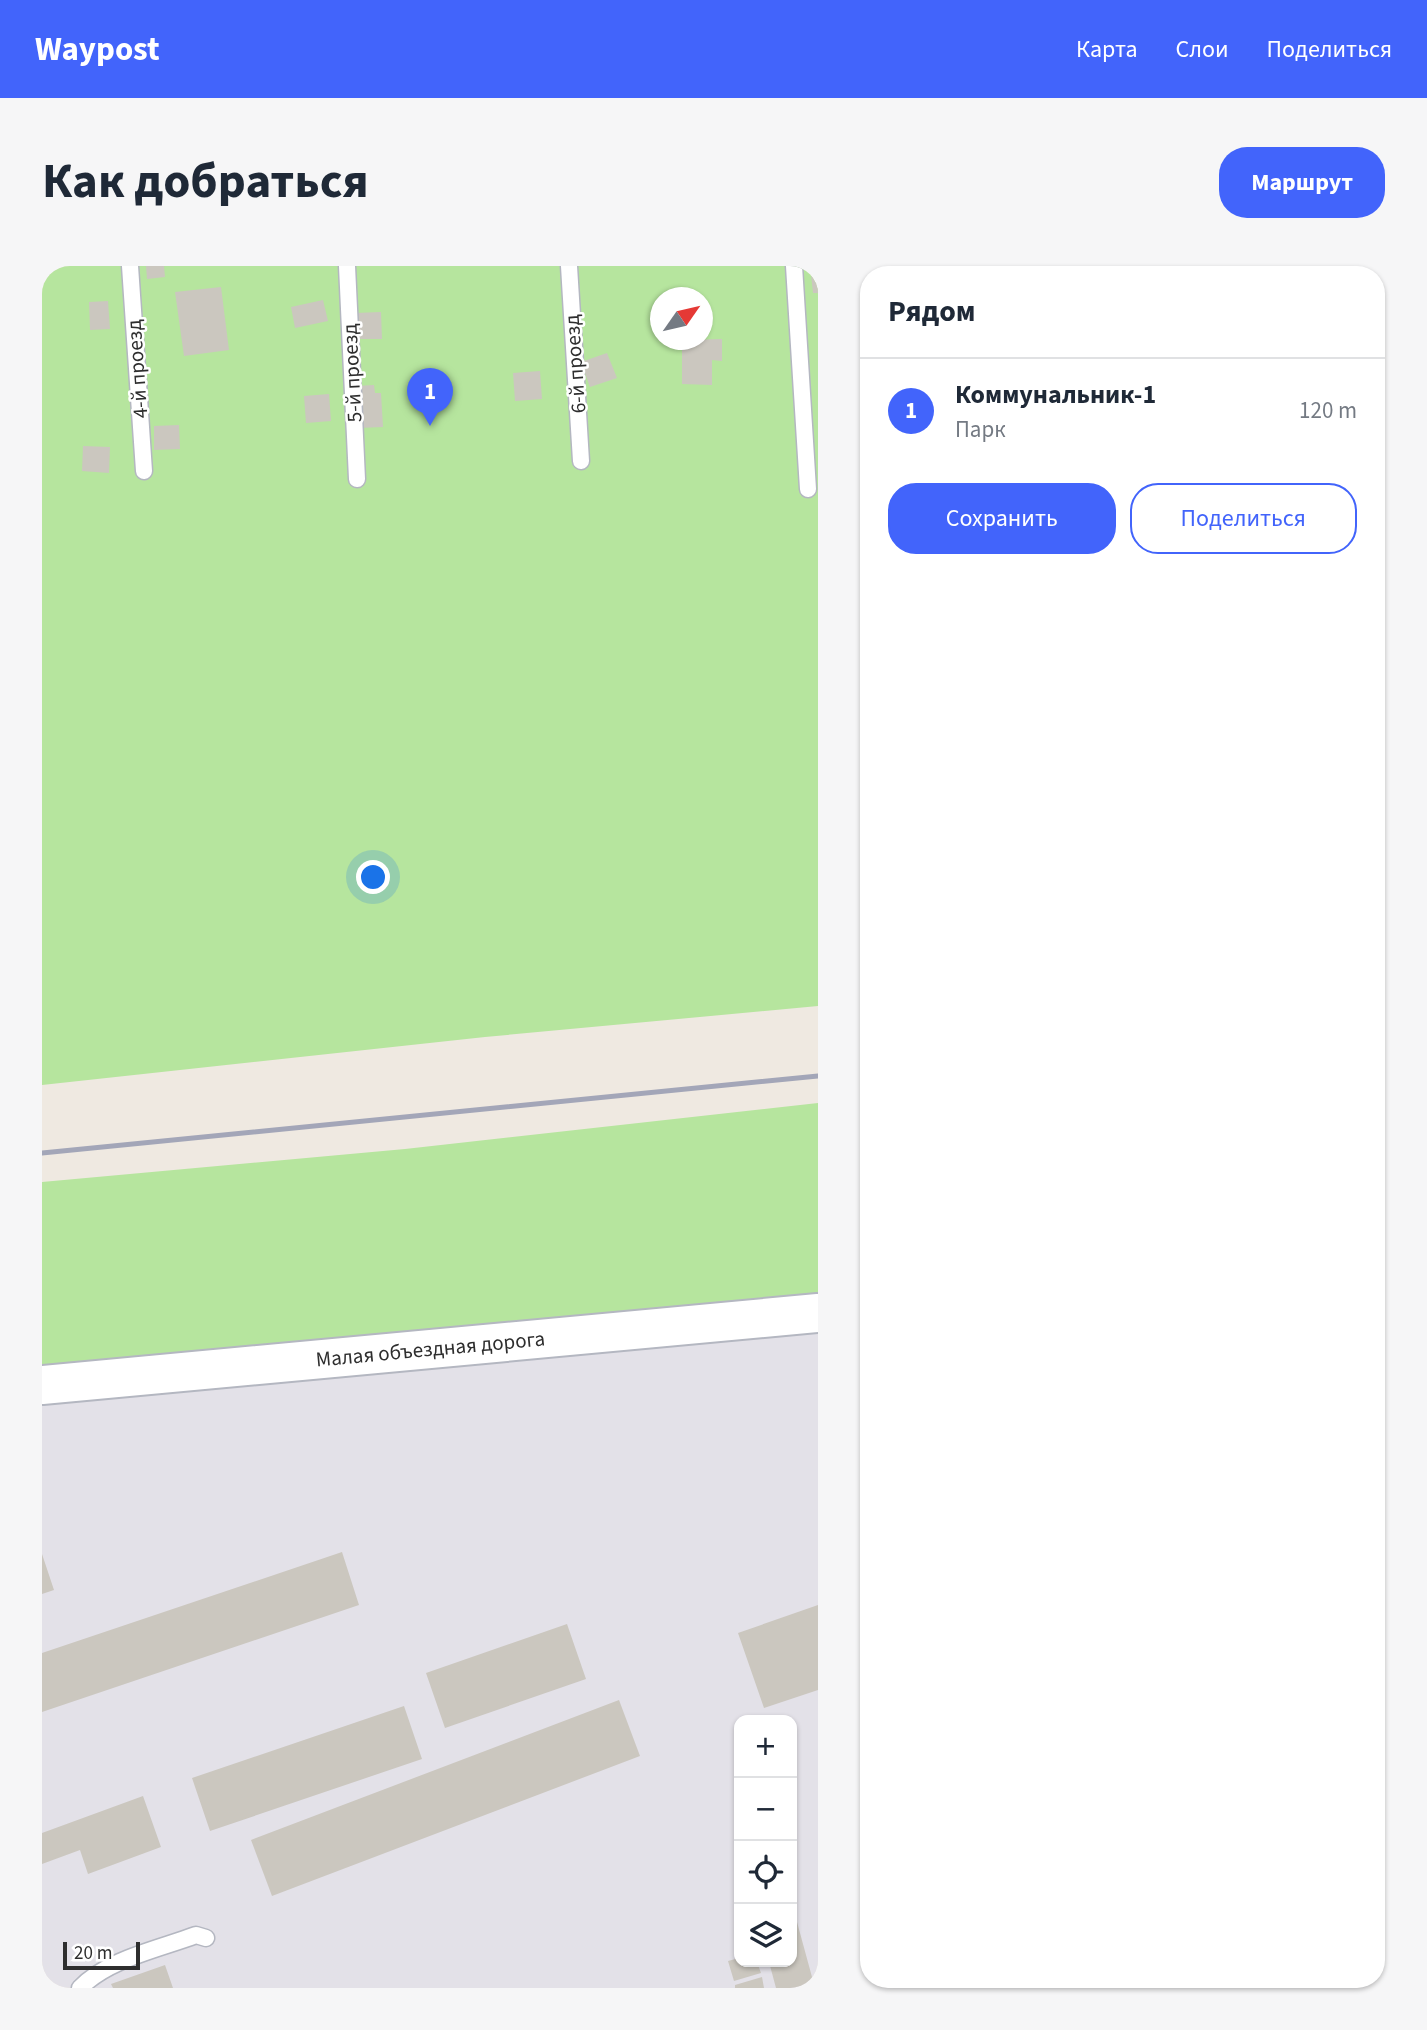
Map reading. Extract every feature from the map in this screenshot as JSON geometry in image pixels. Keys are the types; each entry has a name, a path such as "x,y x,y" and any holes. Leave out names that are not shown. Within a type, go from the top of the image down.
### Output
{"street":[{"name":"Малая объездная дорога","path":"42,1385 818,1313"}],"lane":[{"name":"4-й проезд","path":"130,266 144,471"},
{"name":"5-й проезд","path":"347,266 357,479"},
{"name":"6-й проезд","path":"569,266 581,461"},
{"path":"794,266 808,489"},
{"path":"80,1988 92,1975 120,1963 196,1935 206,1938"}],"shaded area":[{"path":"818,1332 818,1988 42,1988 42,1404"}],"green space":[{"path":"42,266 818,266 818,1006 485,1037 42,1085"},
{"path":"818,1103 818,1293 42,1365 42,1182 405,1149"}],"building":[{"path":"146,266 164,266 165,277 147,279"},
{"path":"810,266 818,266 818,293 813,293"},
{"path":"221,287 229,350 184,356 175,292"},
{"path":"323,300 328,321 295,328 291,307"},
{"path":"108,301 110,329 90,330 89,302"},
{"path":"381,312 382,339 356,339 355,313"},
{"path":"713,339 722,339 722,361 712,360 712,385 682,384 682,350 713,350"},
{"path":"607,353 617,378 590,387 581,362"},
{"path":"540,371 542,399 515,401 513,373"},
{"path":"374,385 375,393 381,393 383,427 358,428 356,386"},
{"path":"329,394 331,421 306,423 304,396"},
{"path":"179,425 180,449 154,450 154,426"},
{"path":"83,446 110,447 109,473 82,471"},
{"path":"342,1552 359,1605 42,1712 42,1653"},
{"path":"42,1554 54,1590 42,1594"},
{"path":"818,1605 818,1690 764,1708 738,1633"},
{"path":"567,1624 586,1679 445,1728 426,1673"},
{"path":"619,1700 640,1756 272,1896 251,1840"},
{"path":"404,1706 422,1759 210,1831 192,1778"},
{"path":"143,1796 161,1847 88,1874 80,1850 42,1864 42,1833"},
{"path":"797,1922 815,1988 776,1988 770,1967 797,1967"},
{"path":"734,1959 734,1967 759,1967 761,1973 734,1981 728,1961"},
{"path":"165,1965 173,1988 113,1988 111,1984"},
{"path":"762,1977 764,1988 735,1988 735,1985"}],"railway":[{"path":"42,1153 818,1076"}],"place":[{"name":"Коммунальник-1","path":"430,426"}]}
